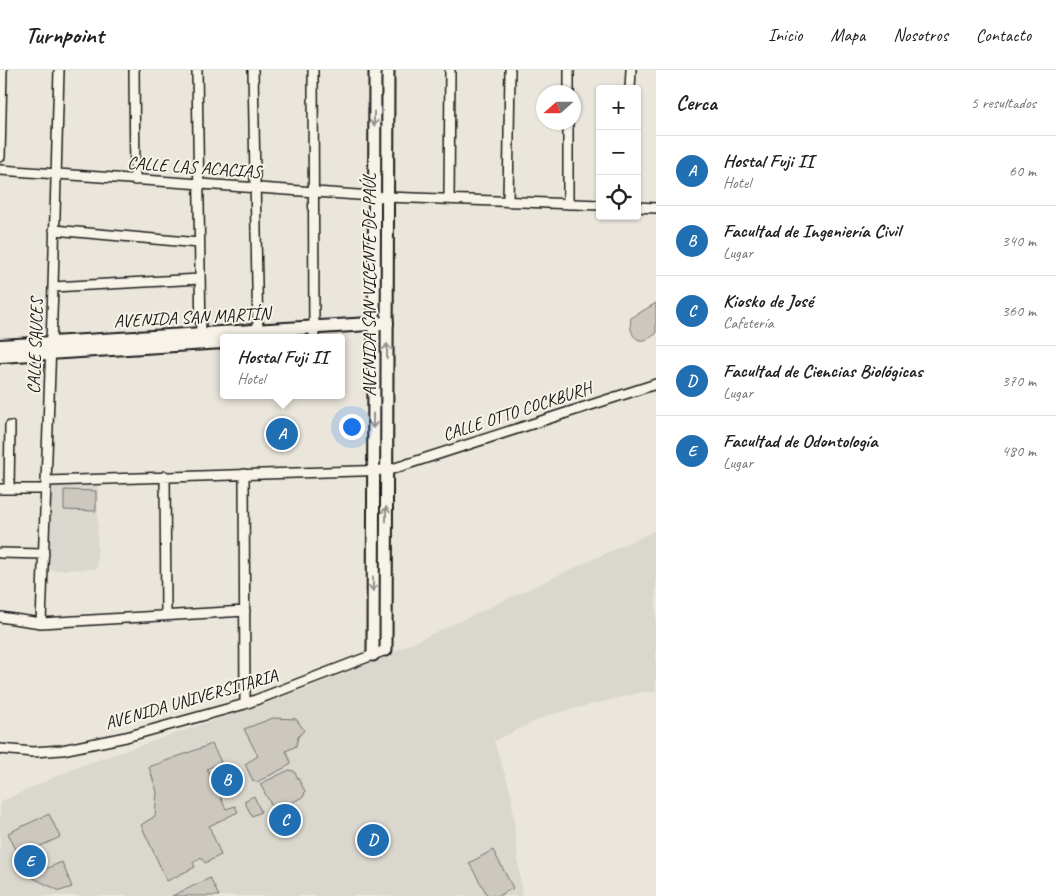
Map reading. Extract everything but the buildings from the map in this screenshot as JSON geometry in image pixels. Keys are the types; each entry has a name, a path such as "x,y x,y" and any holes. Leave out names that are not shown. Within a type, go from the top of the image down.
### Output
{"main road":[{"name":"AVENIDA SAN MARTÍN","path":"258,334 380,328"},
{"name":"AVENIDA SAN MARTÍN","path":"304,334 314,332"},
{"name":"AVENIDA SAN MARTÍN","path":"0,356 51,348 220,337"},
{"name":"AVENIDA SAN MARTÍN","path":"201,338 220,341"},
{"name":"AVENIDA SAN MARTÍN","path":"0,346 51,348"}],"street":[{"path":"0,157 2,70"},
{"name":"CALLE SAUCES","path":"41,623 59,70"},
{"path":"134,70 135,180"},
{"path":"197,70 201,338"},
{"path":"253,70 258,334"},
{"path":"313,70 314,332"},
{"name":"AVENIDA SAN VICENTE DE PAÚL","path":"374,70 374,196 380,328 386,650"},
{"name":"AVENIDA SAN VICENTE DE PAÚL","path":"373,655 388,70"},
{"path":"450,70 450,199"},
{"path":"508,202 510,70"},
{"path":"569,70 569,85"},
{"path":"630,85 631,70"},
{"path":"568,130 568,204"},
{"name":"CALLE LAS ACACIAS","path":"0,170 374,196 596,205"},
{"path":"641,207 656,208"},
{"path":"54,230 199,243"},
{"path":"53,287 200,279"},
{"name":"CALLE OTTO COCKBURH","path":"4,489 165,476 389,470 656,384"},
{"path":"4,489 10,426"},
{"path":"244,474 245,704"},
{"path":"165,476 166,615"},
{"path":"0,553 44,554"},
{"path":"0,617 41,623 245,611"},
{"name":"AVENIDA UNIVERSITARIA","path":"0,749 33,752 62,750 126,737 245,704 386,650"}],"shaded area":[{"path":"656,303 656,334 646,340 637,339 632,333 630,326 631,318"},
{"path":"98,483 97,569 49,570 51,484"},
{"path":"64,490 96,491 96,511 64,510"},
{"path":"656,530 656,692 642,692 546,716 494,741 511,793 522,896 0,896 0,802 77,767 308,688 374,661"},
{"path":"273,718 296,719 304,730 298,737 296,746 286,751 291,763 288,766 257,782 253,781 245,764 258,756 244,729"},
{"path":"212,744 221,762 207,769 226,809 235,806 238,812 209,826 221,855 205,863 201,857 193,863 195,867 167,881 141,825 155,816 157,792 149,767"},
{"path":"289,770 294,771 305,791 304,796 275,812 260,784"},
{"path":"254,796 261,812 252,816 244,801"},
{"path":"49,814 60,837 19,856 8,833"},
{"path":"493,850 513,888 498,896 488,896 469,863"},
{"path":"62,862 72,887 60,891 33,878 31,875"},
{"path":"210,878 219,896 172,896"}],"place":[{"name":"Hostal Fuji II","path":"282,434"},
{"name":"Facultad de Ingeniería Civil","path":"227,780"},
{"name":"Kiosko de José","path":"285,820"},
{"name":"Facultad de Ciencias Biológicas","path":"373,840"},
{"name":"Facultad de Odontología","path":"30,861"}]}
